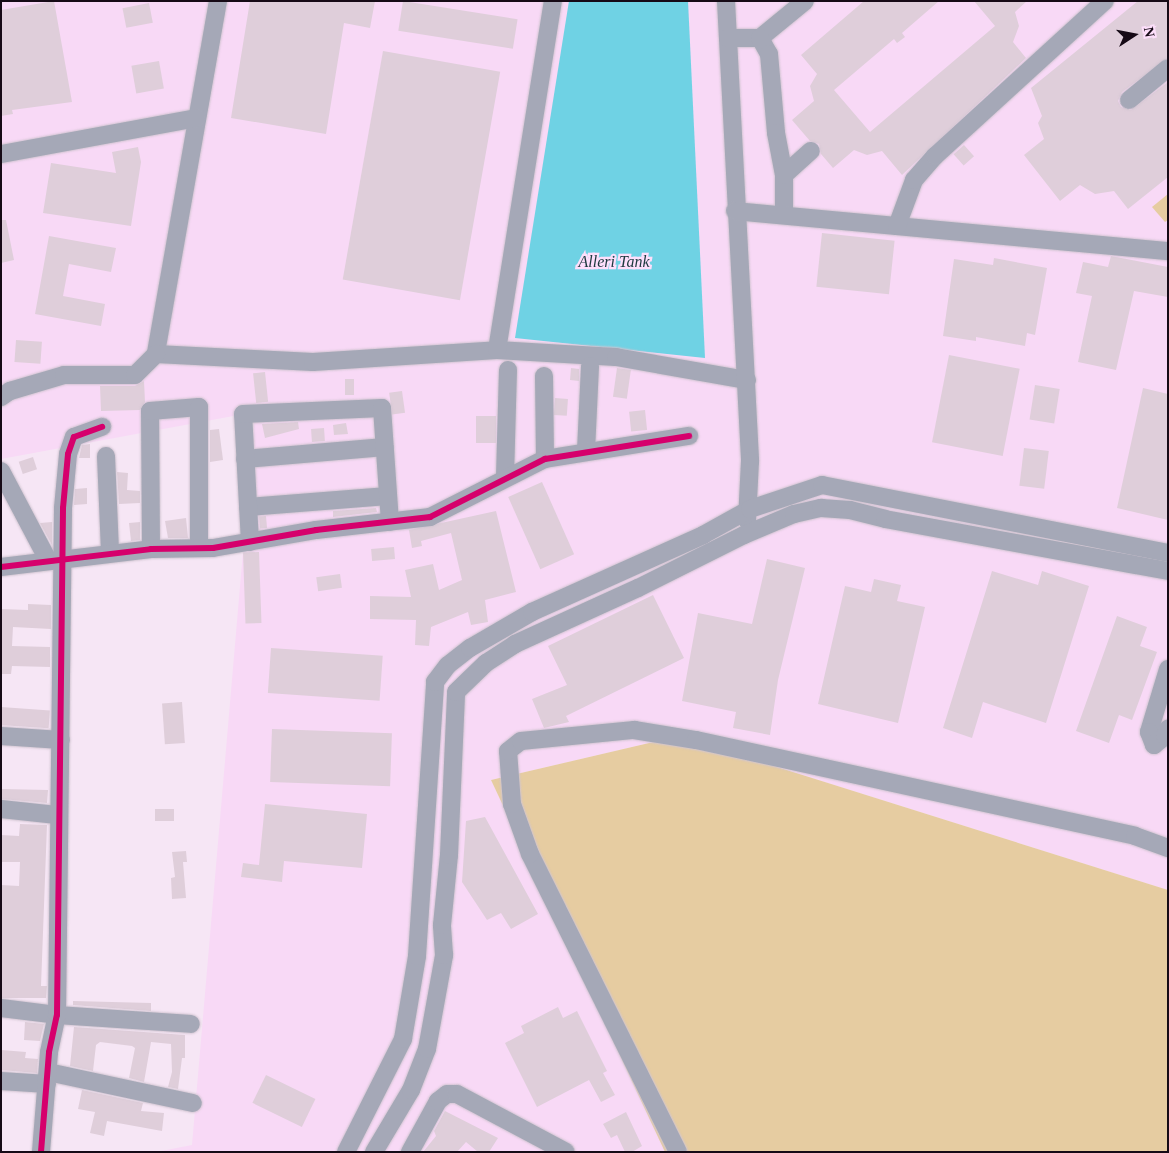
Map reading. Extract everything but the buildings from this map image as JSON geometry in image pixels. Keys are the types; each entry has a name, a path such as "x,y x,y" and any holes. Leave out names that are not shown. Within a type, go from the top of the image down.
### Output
{"street":[{"path":"1,397 10,391 64,375 135,375 156,354 218,1"},
{"path":"497,350 553,1"},
{"path":"726,1 736,211 747,380 750,509 744,535"},
{"path":"728,38 760,38 805,1"},
{"path":"897,226 914,180 935,156 1105,1"},
{"path":"760,38 768,54 776,133 784,175 784,215"},
{"path":"1128,100 1168,68"},
{"path":"1,154 197,118"},
{"path":"784,175 811,151"},
{"path":"736,211 1168,251"},
{"path":"156,354 313,362 497,350 616,357 747,380"},
{"path":"586,451 590,366"},
{"path":"504,477 508,370"},
{"path":"544,376 544,459"},
{"path":"151,549 150,411 199,407 199,548"},
{"path":"250,542 244,414 382,408 390,522"},
{"path":"41,1152 48,1078 57,1015 58,815 61,740 56,559 68,454 74,437 102,427"},
{"path":"1,567 151,549 199,548 430,517 504,477 544,459 689,436"},
{"path":"245,459 384,447"},
{"path":"106,456 110,553"},
{"path":"3,478 56,559"},
{"path":"346,1152 403,1039 411,1002 417,956 436,682 448,666 497,630 644,559 703,535 750,509 822,485 1168,553"},
{"path":"248,507 388,496"},
{"path":"374,1152 411,1090 427,1049 436,1009 444,955 442,925 449,855 456,692 486,662 515,644 638,588 744,535 794,514 821,508 850,510 885,519 1168,571"},
{"path":"1168,669 1149,732 1154,745 1166,736 1168,729"},
{"path":"678,1152 530,854 512,804 508,751 521,741 634,730 687,738 1135,836 1168,848"},
{"path":"1,736 61,740"},
{"path":"1,809 58,815"},
{"path":"1,1008 57,1015 191,1024"},
{"path":"1,1081 48,1078 193,1103"},
{"path":"410,1152 438,1101 446,1094 457,1094 566,1152"}],"shaded area":[{"path":"1,1 1168,1 1168,890 679,736 491,780 665,1152 156,1152 192,1145 255,412 1,459"},
{"path":"1168,194 1168,220 1165,222 1152,207"},
{"path":"679,736 1168,890 1168,1152 665,1152 491,780"}],"water":[{"name":"Alleri Tank","path":"569,1 688,1 705,358 515,338"}],"cycle path":[{"path":"41,1152 49,1052 57,1015 63,508 68,454 74,437 102,427"},
{"path":"1,567 151,549 213,548 316,530 430,517 545,459 689,436"}]}
